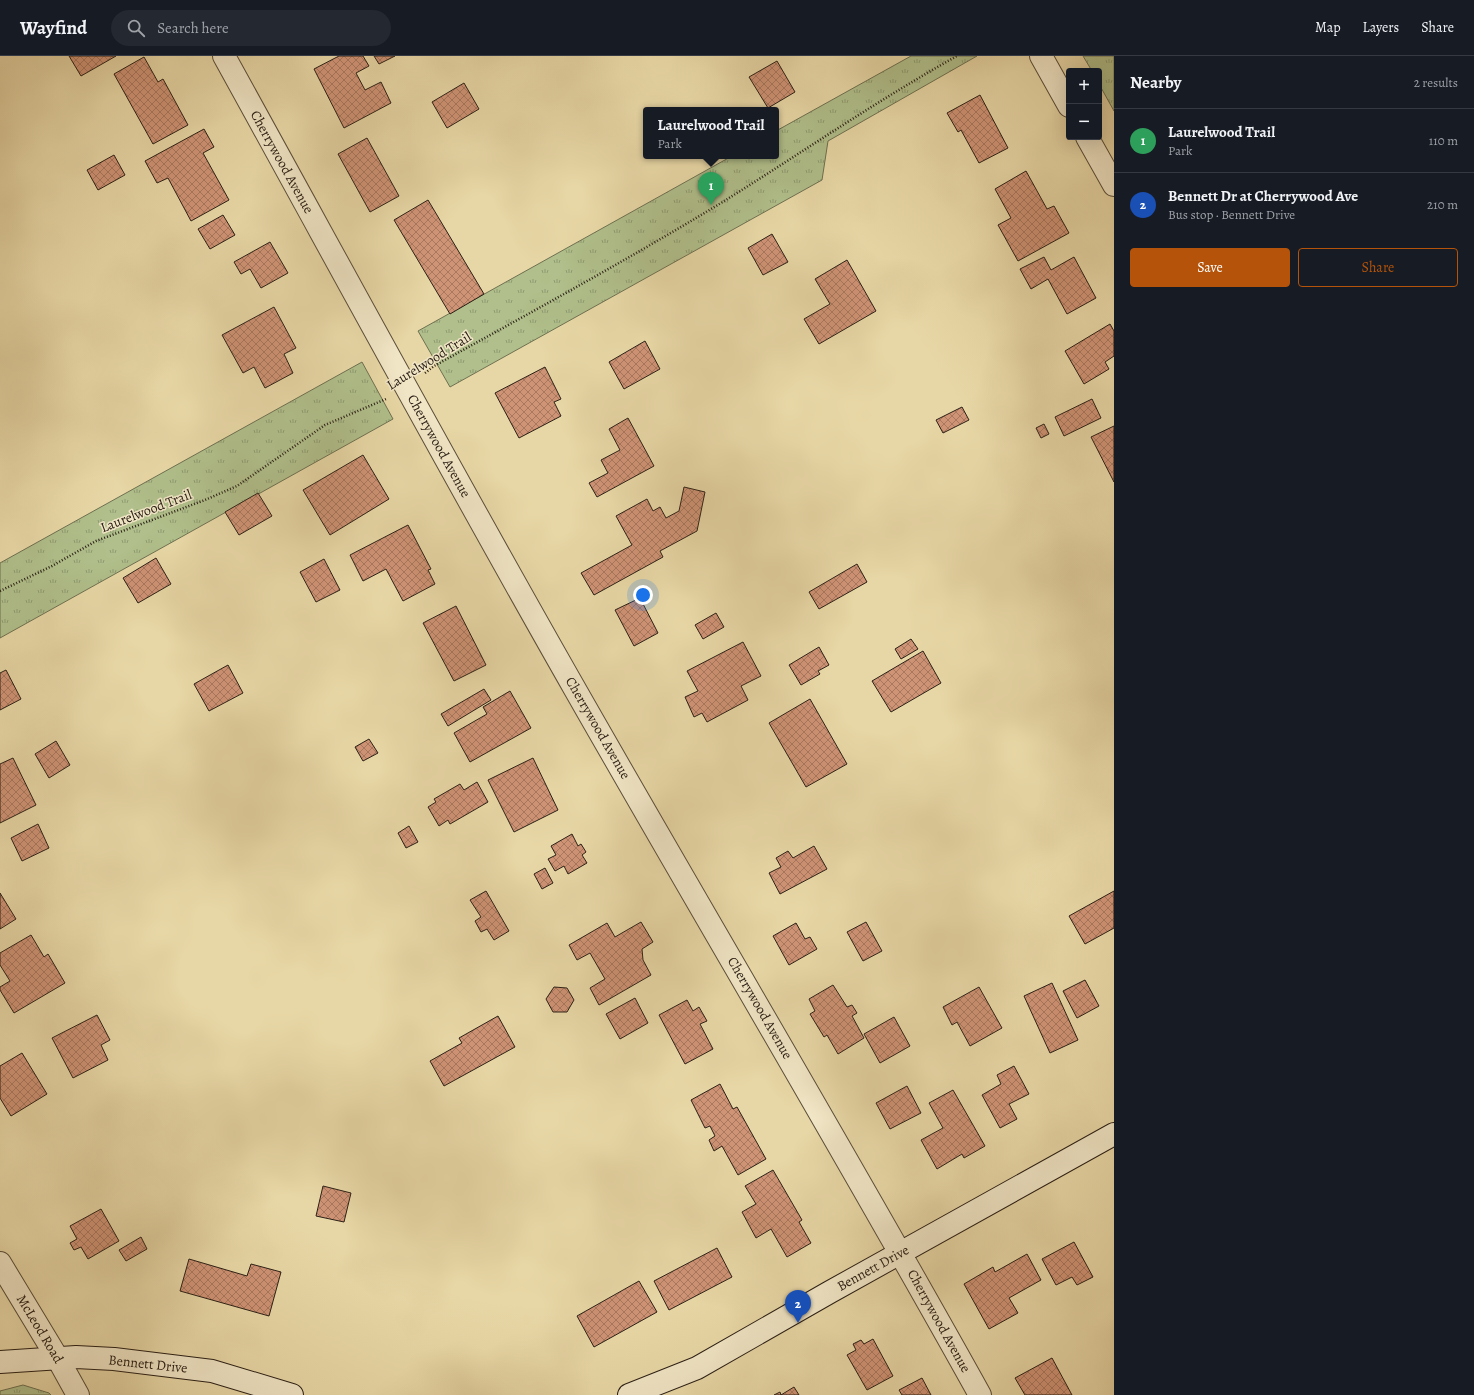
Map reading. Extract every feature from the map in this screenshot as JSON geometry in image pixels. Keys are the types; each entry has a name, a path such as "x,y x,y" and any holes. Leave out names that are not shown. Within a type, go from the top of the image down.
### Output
{"street":[{"name":"Cherrywood Avenue","path":"224,56 407,389 576,691 901,1253 980,1395"},
{"path":"1041,56 1068,104"},
{"path":"1089,140 1114,185"},
{"name":"Bennett Drive","path":"629,1395 697,1368 1114,1134"},
{"name":"McLeod Road","path":"0,1263 78,1395"},
{"name":"Bennett Drive","path":"0,1362 76,1357 114,1359 212,1371 292,1395"}],"path":[{"name":"Laurelwood Trail","path":"0,591 52,566 96,541 205,500 237,486 325,425 407,389 434,366 561,296 720,203 908,83 957,56"}],"green space":[{"path":"911,56 977,56 828,141 822,180 450,387 418,331 727,159 779,159 779,129"},
{"path":"1083,56 1114,56 1114,111 1102,89 1102,68 1090,68"},
{"path":"362,362 393,419 0,638 0,563"},
{"path":"23,1385 49,1393 51,1395 0,1395 0,1391"}],"building":[{"path":"69,56 116,56 81,76"},
{"path":"339,56 363,56 369,66 356,73 365,90 381,82 391,103 344,128 314,69"},
{"path":"374,56 395,56 379,64"},
{"path":"144,57 158,82 163,79 188,125 153,144 114,74"},
{"path":"777,61 795,92 767,107 749,77"},
{"path":"464,83 479,109 447,128 432,102"},
{"path":"980,95 1008,148 979,163 961,130 958,132 947,113"},
{"path":"204,129 214,147 203,153 229,200 191,221 168,178 157,183 145,161"},
{"path":"367,138 399,196 370,212 338,154"},
{"path":"114,155 125,175 98,190 87,170"},
{"path":"1026,171 1047,209 1054,206 1069,233 1018,261 998,225 1011,218 995,189"},
{"path":"428,200 484,294 450,314 394,220"},
{"path":"223,215 235,235 210,249 198,229"},
{"path":"772,234 788,262 763,275 748,248"},
{"path":"270,242 288,273 261,288 250,269 241,274 234,262"},
{"path":"1044,257 1051,270 1074,257 1096,298 1067,314 1048,279 1031,289 1020,269"},
{"path":"847,260 876,311 819,344 804,319 830,304 815,279"},
{"path":"274,307 296,348 284,354 293,373 265,388 254,367 243,373 222,335"},
{"path":"1110,324 1114,331 1114,356 1105,362 1109,369 1084,384 1065,351"},
{"path":"645,341 660,369 624,389 609,362"},
{"path":"545,367 561,399 554,402 561,416 519,438 495,393"},
{"path":"1092,399 1101,418 1064,436 1055,417"},
{"path":"962,407 969,420 943,433 936,420"},
{"path":"628,418 654,466 597,497 589,483 608,473 601,460 620,450 609,429"},
{"path":"1044,424 1049,434 1041,438 1036,428"},
{"path":"1114,426 1114,482 1091,437"},
{"path":"363,455 389,499 330,535 303,490"},
{"path":"684,487 705,492 697,531 660,551 663,557 594,595 581,573 632,545 616,516 647,499 653,511 660,507 666,518 679,511"},
{"path":"258,493 272,516 239,535 225,512"},
{"path":"408,525 431,569 428,570 435,584 403,601 386,569 363,581 350,555"},
{"path":"156,558 171,584 138,603 123,578"},
{"path":"324,559 340,590 316,602 300,572"},
{"path":"857,564 867,582 819,609 809,592"},
{"path":"640,598 658,633 634,646 615,610"},
{"path":"456,606 486,665 454,681 423,623"},
{"path":"716,613 724,627 703,639 695,625"},
{"path":"911,639 918,649 901,659 895,649"},
{"path":"743,642 761,676 741,686 748,700 707,722 702,713 694,717 685,697 698,691 687,671"},
{"path":"819,647 829,665 818,671 820,674 801,685 789,665"},
{"path":"923,651 941,683 891,712 872,681"},
{"path":"228,665 243,693 209,711 194,684"},
{"path":"6,670 21,699 0,710 0,673"},
{"path":"484,689 491,700 448,726 441,714"},
{"path":"510,691 531,728 470,762 454,733 487,714 483,707"},
{"path":"810,699 847,764 806,787 769,723"},
{"path":"369,739 378,753 363,761 355,747"},
{"path":"56,741 70,765 49,778 35,754"},
{"path":"13,758 36,805 0,823 0,764"},
{"path":"533,758 558,810 514,832 488,780"},
{"path":"477,782 488,802 450,824 448,820 439,826 428,807 436,802 434,799 460,784 464,790"},
{"path":"38,824 49,848 22,861 11,838"},
{"path":"409,826 418,842 406,848 398,833"},
{"path":"572,834 578,846 581,844 586,852 582,855 587,863 568,874 564,866 555,871 548,859 556,855 551,846"},
{"path":"814,846 827,869 780,894 769,873 781,867 776,858 788,851 793,858"},
{"path":"545,868 553,883 542,889 534,874"},
{"path":"486,891 509,931 494,940 487,929 481,932 475,921 481,917 470,900"},
{"path":"1114,891 1114,928 1085,944 1069,916"},
{"path":"0,893 16,919 0,929"},
{"path":"641,922 653,942 642,949 643,960 651,975 599,1005 590,988 605,979 590,953 577,960 569,945 607,923 615,937"},
{"path":"866,922 882,951 863,961 847,932"},
{"path":"796,923 805,939 810,937 817,949 789,965 773,936"},
{"path":"31,935 44,957 48,954 65,983 14,1013 0,990 0,987 10,981 0,965 0,953"},
{"path":"1085,980 1099,1006 1077,1018 1063,991"},
{"path":"1052,983 1078,1040 1050,1053 1024,996"},
{"path":"833,985 847,1007 852,1005 857,1013 852,1016 864,1038 838,1054 827,1035 824,1037 810,1014 815,1011 809,999"},
{"path":"554,987 567,988 574,1000 567,1012 553,1012 546,999"},
{"path":"979,987 1002,1028 970,1046 957,1022 952,1025 943,1007"},
{"path":"635,998 648,1023 620,1039 606,1014"},
{"path":"687,1000 693,1011 699,1007 707,1021 700,1024 713,1049 685,1064 659,1015"},
{"path":"97,1015 110,1040 101,1045 108,1060 73,1078 52,1038"},
{"path":"498,1016 515,1047 444,1086 430,1061 462,1043 459,1038"},
{"path":"894,1017 910,1046 880,1063 864,1034"},
{"path":"22,1053 47,1094 11,1116 0,1098 0,1066"},
{"path":"1014,1066 1029,1094 1009,1104 1017,1119 1000,1128 982,1095 1001,1084 997,1075"},
{"path":"720,1084 733,1109 737,1107 766,1159 738,1175 722,1146 714,1151 709,1140 715,1136 710,1126 705,1128 691,1100"},
{"path":"907,1086 921,1113 890,1129 876,1103"},
{"path":"953,1090 985,1146 964,1158 962,1154 937,1169 921,1140 943,1128 929,1103"},
{"path":"773,1170 802,1220 799,1222 811,1243 787,1257 771,1229 756,1238 742,1212 756,1204 745,1186"},
{"path":"323,1186 351,1193 344,1222 316,1216"},
{"path":"101,1209 119,1241 88,1259 81,1247 74,1250 70,1243 77,1239 70,1226"},
{"path":"141,1237 147,1249 126,1261 119,1250"},
{"path":"1074,1242 1093,1277 1077,1285 1072,1277 1056,1285 1042,1259"},
{"path":"717,1248 732,1277 669,1310 654,1281"},
{"path":"1027,1254 1041,1280 1009,1298 1018,1313 989,1329 964,1284 993,1267 995,1272"},
{"path":"189,1259 247,1276 251,1264 281,1272 269,1316 180,1291"},
{"path":"639,1281 657,1312 594,1347 577,1316"},
{"path":"873,1339 893,1376 867,1390 847,1355 856,1350 853,1344 861,1340 864,1344"},
{"path":"1052,1358 1072,1395 1025,1395 1015,1378"},
{"path":"922,1378 931,1395 902,1395 899,1390"},
{"path":"794,1387 799,1395 781,1395"},
{"path":"780,1392 781,1395 774,1395"}],"place":[{"name":"Laurelwood Trail","path":"711,205"},
{"name":"Bennett Dr at Cherrywood Ave","path":"798,1323"}]}
